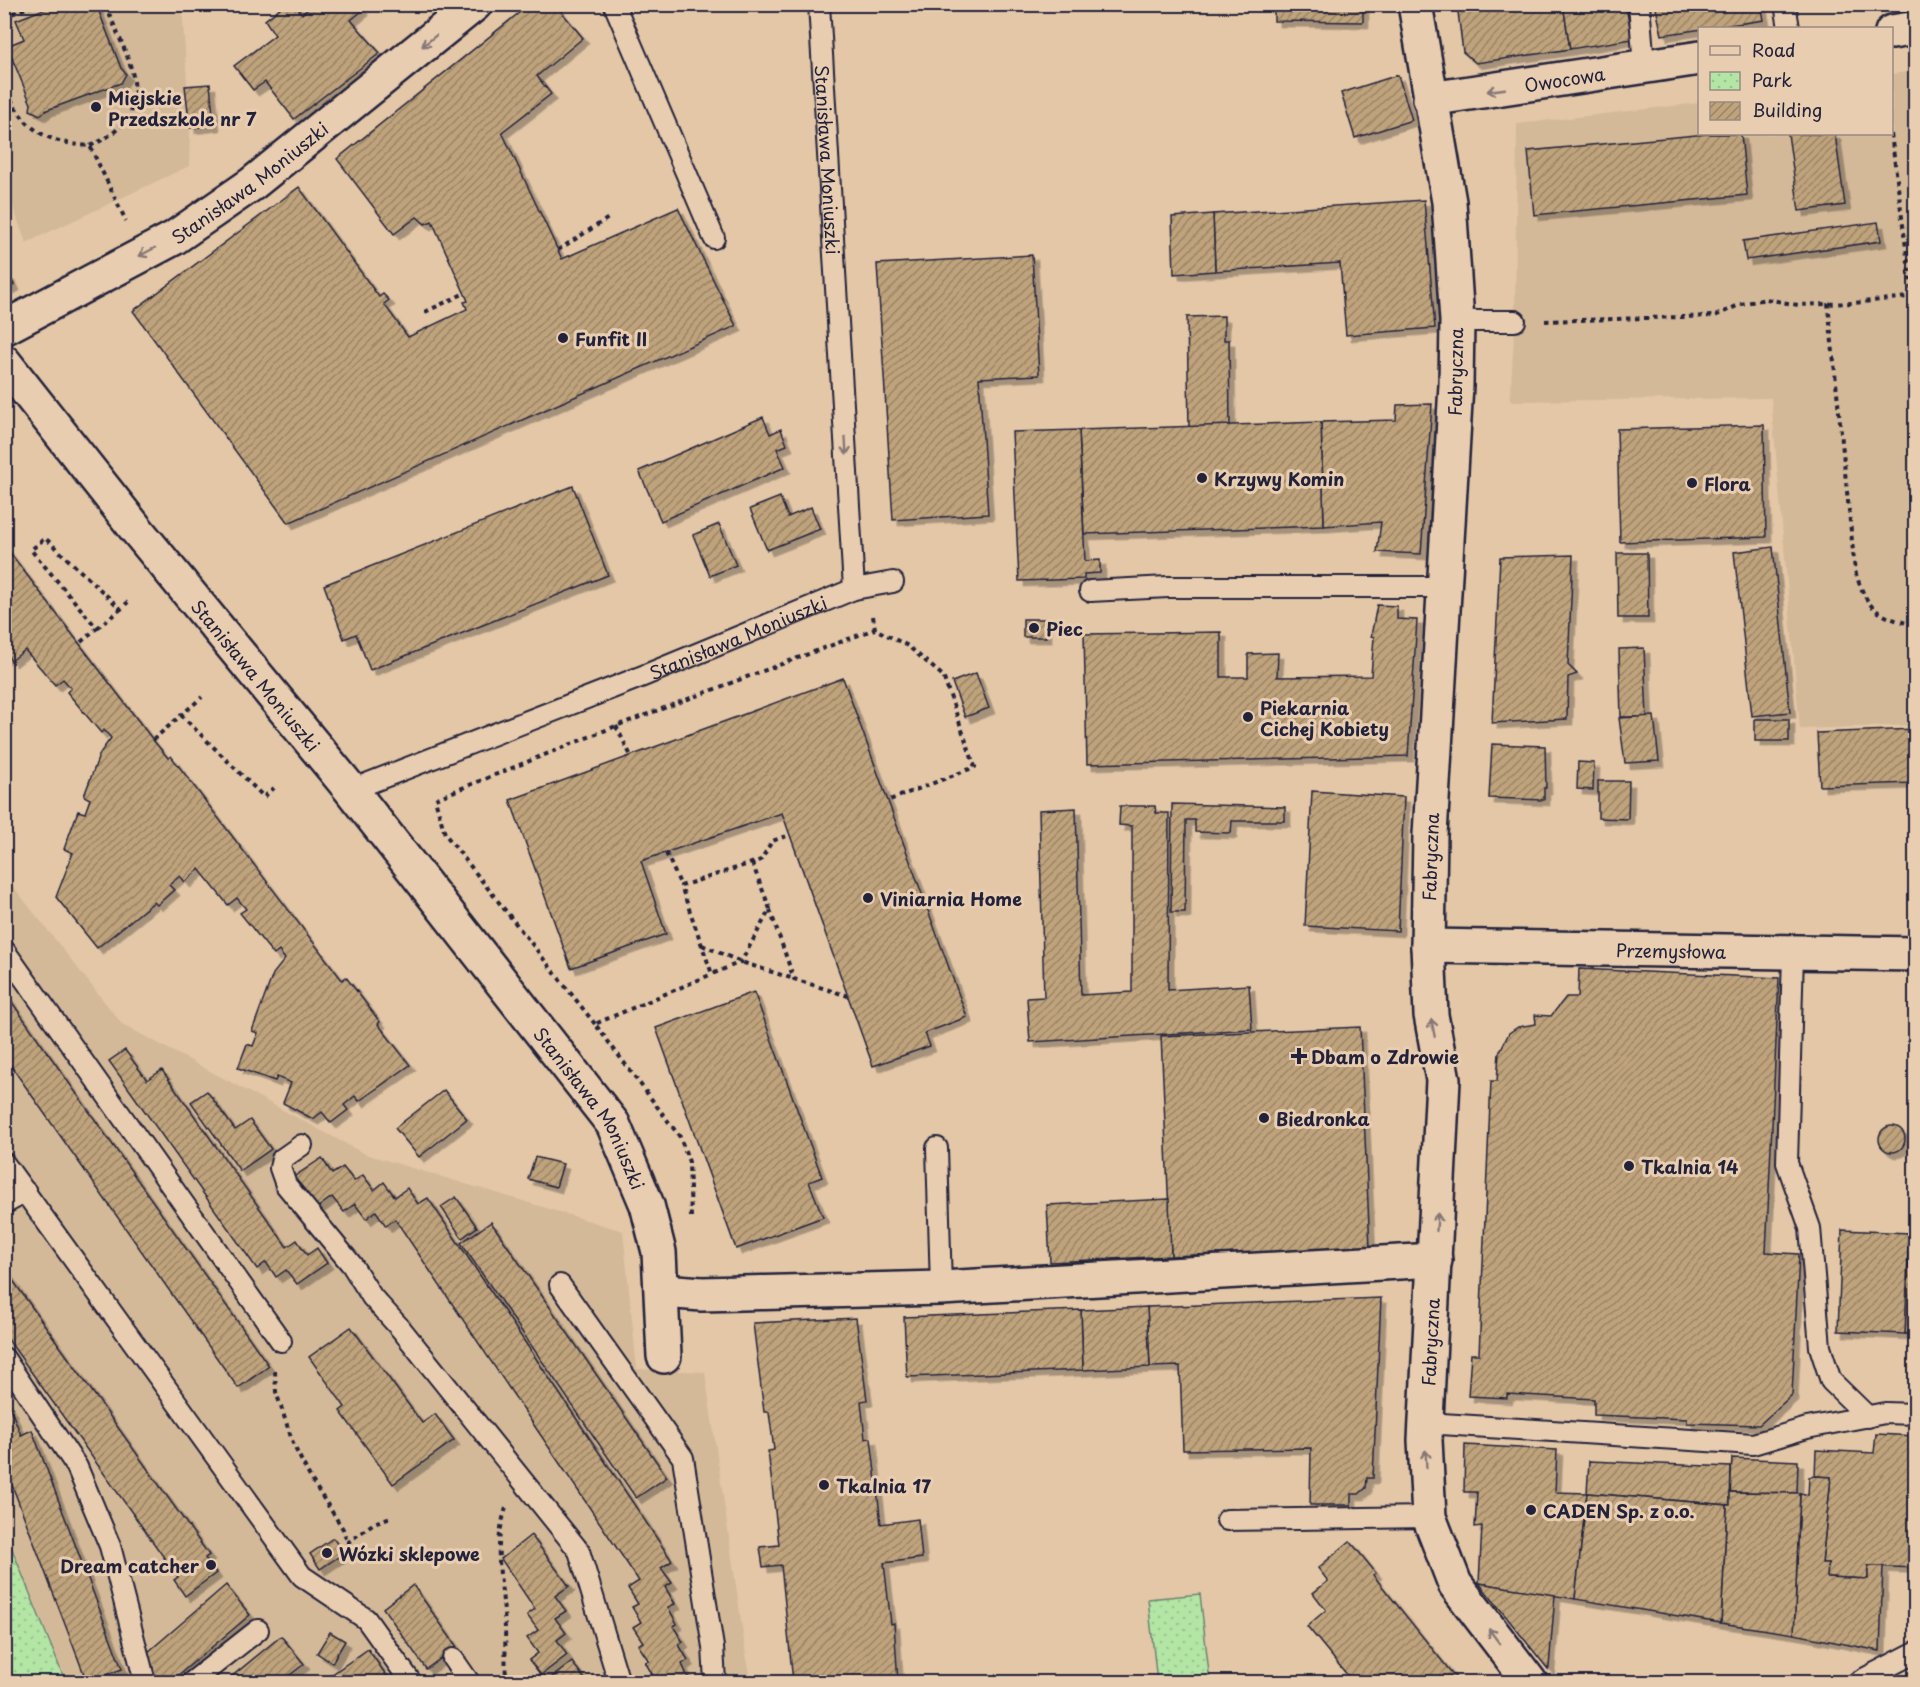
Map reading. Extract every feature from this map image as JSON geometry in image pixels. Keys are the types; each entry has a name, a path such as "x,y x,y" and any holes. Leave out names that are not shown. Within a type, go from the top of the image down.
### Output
{"street":[{"name":"Stanisława Moniuszki","path":"4,328 174,238 252,184 475,4"},
{"name":"Fabryczna","path":"1415,4 1449,202 1457,321 1446,587 1430,835 1428,946 1431,1015 1443,1080 1426,1423 1430,1517 1455,1584 1530,1683"},
{"path":"1893,32 1916,28"},
{"name":"Owocowa","path":"1430,99 1698,58"},
{"name":"Stanisława Moniuszki","path":"4,362 136,529 351,790 613,1124 647,1205 659,1252 663,1291 664,1356"},
{"name":"Przemysłowa","path":"1428,946 1793,954 1916,954"},
{"path":"663,1291 702,1294 941,1288 1435,1260"}],"lane":[{"path":"614,4 714,238"},
{"name":"Stanisława Moniuszki","path":"819,4 854,589"},
{"path":"1639,4 1644,66"},
{"path":"1785,4 1789,27"},
{"path":"1457,321 1515,321"},
{"name":"Stanisława Moniuszki","path":"351,790 643,676 854,589 893,582"},
{"path":"1090,591 1168,587 1446,587"},
{"path":"4,950 282,1341"},
{"path":"1793,954 1787,1163 1810,1228 1820,1347 1831,1381 1868,1417"},
{"path":"302,1145 282,1159 280,1168 286,1185 352,1265 372,1297 401,1329 579,1551 620,1683"},
{"path":"937,1148 941,1288"},
{"path":"4,1163 302,1576 366,1619 411,1683"},
{"path":"4,1204 26,1192"},
{"path":"560,1285 683,1458 713,1647 715,1683"},
{"path":"4,1358 77,1467 110,1546 145,1682"},
{"path":"1426,1423 1754,1444 1807,1428 1885,1413 1916,1414"},
{"path":"1227,1520 1430,1517"},
{"path":"192,1683 258,1630"},
{"path":"1858,1683 1916,1652"},
{"path":"453,1659 469,1683"}],"path":[{"path":"4,17 37,4"},
{"path":"4,82 12,106 26,123 48,138 72,145 90,146 111,137 124,125 134,103 136,82 105,4"},
{"path":"1891,135 1916,324"},
{"path":"90,146 127,221"},
{"path":"558,250 610,217"},
{"path":"425,312 465,293"},
{"path":"1515,321 1715,316 1741,304 1766,299 1798,305 1914,297"},
{"path":"1828,303 1855,571 1863,596 1875,612 1894,621 1916,625"},
{"path":"97,628 31,550 45,538 121,609"},
{"path":"81,642 128,602"},
{"path":"595,1024 445,834 435,799 616,726 875,629"},
{"path":"153,740 202,697"},
{"path":"181,715 264,797 274,788"},
{"path":"616,726 631,756"},
{"path":"681,886 761,860 772,841 790,835"},
{"path":"666,853 681,886 712,974"},
{"path":"752,863 794,979"},
{"path":"646,1001 741,963 770,909"},
{"path":"702,945 741,963 849,996"},
{"path":"282,1341 274,1365 276,1392 294,1446 311,1479 343,1529 350,1551 341,1566 316,1585"},
{"path":"506,1683 504,1613 497,1562 501,1523 518,1475"},
{"path":"347,1543 374,1523 391,1517"}],"shaded area":[{"name":"Miejskie Przedszkole nr 7","path":"5,5 182,5 190,128 189,166 26,243 5,185"},
{"path":"1915,71 1915,725 1800,729 1771,398 1510,401 1515,321 1517,124 1698,103 1698,135 1893,135 1893,74"},
{"path":"4,875 122,1024 365,1154 623,1231 637,1369 705,1372 750,1682 67,1682 5,1529"}],"green space":[{"path":"4,1529 62,1673 67,1682 5,1682"},
{"path":"1200,1594 1210,1682 1157,1682 1148,1599"}],"building":[{"path":"57,4 96,4 121,68 126,74 121,83 47,110 40,115 30,110 31,104 7,46 24,39 16,20"},
{"path":"285,4 295,4 302,14 314,4 359,4 363,10 351,20 380,53 294,119 265,82 253,90 234,66 275,35 265,20"},
{"path":"530,4 555,4 583,38 537,76 551,94 502,132 562,259 678,208 736,326 288,523 133,311 299,187 379,297 383,294 389,300 384,304 408,337 467,309 464,302 468,301 432,221 425,224 417,217 394,234 337,159"},
{"path":"1274,4 1363,4 1363,22 1274,21"},
{"path":"1457,4 1563,4 1570,49 1476,63 1463,52"},
{"path":"1563,4 1625,4 1633,39 1570,49"},
{"path":"1655,4 1761,4 1764,20 1716,27 1698,27 1698,30 1662,35"},
{"path":"1398,75 1412,120 1355,138 1341,93"},
{"path":"210,84 214,125 190,128 185,86"},
{"path":"1698,135 1741,135 1747,195 1534,215 1528,151"},
{"path":"1788,135 1835,135 1845,205 1799,211"},
{"path":"1424,200 1435,328 1346,335 1340,263 1215,271 1213,214"},
{"path":"1213,214 1215,271 1174,274 1172,217"},
{"path":"1878,222 1881,241 1746,260 1743,241"},
{"path":"1032,255 1039,375 979,378 988,514 893,520 877,264"},
{"path":"10,276 14,285 9,288 4,279"},
{"path":"1224,316 1224,340 1229,340 1230,427 1189,427 1187,317"},
{"path":"1432,404 1421,554 1377,552 1381,522 1324,526 1321,422 1396,420 1397,405"},
{"path":"763,417 770,434 781,429 787,445 777,449 785,467 661,521 639,471"},
{"name":"Krzywy Komin","path":"1321,422 1324,526 1084,534 1079,430"},
{"name":"Flora","path":"1764,425 1766,537 1620,542 1617,429"},
{"path":"1079,430 1085,561 1100,560 1100,573 1084,574 1084,579 1019,581 1012,432"},
{"path":"573,486 608,575 370,670 356,634 344,639 324,585"},
{"path":"780,497 788,517 811,507 820,529 767,550 750,509"},
{"path":"719,524 736,565 710,576 693,535"},
{"path":"4,545 153,740 168,758 171,756 342,980 346,977 410,1065 359,1101 355,1096 344,1105 348,1110 331,1123 322,1112 313,1119 283,1103 291,1083 277,1077 275,1081 238,1068 247,1044 253,1046 258,1033 252,1031 273,974 285,959 279,951 274,955 240,913 246,909 237,898 228,905 199,869 185,882 180,876 169,885 174,890 157,905 154,902 97,948 56,897 73,853 64,849 78,811 85,813 90,799 84,796 100,753 111,738 104,730 101,733 67,692 71,688 63,679 55,685 25,650 11,661 7,655 4,658"},
{"path":"1773,547 1790,712 1752,716 1734,552"},
{"path":"1617,553 1647,553 1648,618 1618,618"},
{"path":"1573,555 1568,665 1577,674 1568,677 1567,719 1492,723 1500,557"},
{"name":"Piekarnia Cichej Kobiety","path":"1377,605 1397,606 1397,619 1417,620 1408,756 1087,764 1084,634 1221,632 1221,677 1248,677 1248,654 1278,653 1277,677 1371,676 1374,637 1371,636"},
{"name":"Piec","path":"1023,619 1046,619 1046,637 1023,637"},
{"path":"1644,648 1647,717 1621,717 1619,649"},
{"path":"976,673 989,708 965,717 952,682"},
{"name":"Viniarnia Home","path":"843,678 967,1017 925,1033 930,1046 873,1066 782,813 641,861 666,934 571,968 510,800"},
{"path":"1654,716 1659,761 1625,763 1619,718"},
{"path":"1755,719 1789,719 1789,741 1755,741"},
{"path":"1916,729 1916,783 1820,786 1817,733"},
{"path":"1492,744 1545,746 1544,800 1489,798"},
{"path":"1578,762 1594,763 1593,790 1577,789"},
{"path":"1598,781 1629,781 1628,819 1598,818"},
{"path":"1312,791 1404,797 1398,931 1305,926"},
{"path":"1172,804 1285,807 1285,821 1232,821 1231,833 1195,832 1195,820 1186,820 1185,912 1171,912"},
{"path":"1120,806 1155,806 1156,813 1169,813 1168,990 1249,985 1252,1029 1030,1042 1027,998 1044,997 1039,810 1076,808 1081,995 1132,992 1132,826 1119,825"},
{"name":"Tkalnia 14","path":"1579,969 1779,978 1766,1252 1799,1254 1792,1395 1759,1425 1687,1423 1687,1419 1594,1415 1594,1399 1507,1394 1507,1398 1468,1396 1471,1354 1479,1354 1491,1081 1497,1081 1499,1053 1509,1033 1518,1027 1536,1024 1535,1015 1551,1016 1566,997 1578,997"},
{"path":"4,991 269,1366 238,1388 4,1056"},
{"path":"754,992 822,1177 809,1182 823,1217 736,1249 656,1028"},
{"name":"Biedronka","path":"1360,1027 1370,1248 1171,1256 1161,1036"},
{"path":"125,1050 147,1080 162,1070 287,1247 297,1240 307,1255 317,1248 327,1263 297,1284 286,1270 276,1277 266,1262 257,1269 109,1061"},
{"path":"444,1090 467,1119 419,1157 395,1128"},
{"path":"207,1091 235,1130 250,1120 271,1149 240,1171 191,1102"},
{"path":"1892,1126 1901,1130 1905,1139 1901,1148 1892,1152 1883,1148 1879,1139 1883,1130"},
{"path":"535,1157 563,1164 556,1187 528,1179"},
{"path":"322,1158 332,1174 343,1167 354,1181 363,1175 374,1190 384,1182 395,1197 407,1188 418,1204 428,1198 672,1561 661,1568 672,1583 665,1587 675,1604 668,1607 677,1624 673,1626 683,1642 679,1645 688,1660 682,1664 690,1682 652,1682 655,1679 645,1662 649,1661 638,1645 643,1642 633,1627 641,1622 632,1607 638,1604 628,1588 639,1581 395,1219 386,1226 376,1211 366,1219 355,1204 344,1212 332,1197 314,1210 292,1178"},
{"path":"456,1197 477,1227 462,1238 441,1207"},
{"path":"1169,1199 1171,1256 1050,1262 1047,1205"},
{"path":"491,1222 667,1477 636,1498 461,1243"},
{"path":"1916,1226 1916,1334 1905,1334 1909,1233 1915,1233"},
{"path":"1842,1230 1909,1233 1905,1334 1838,1331"},
{"path":"4,1268 209,1555 205,1558 216,1573 185,1596 174,1580 178,1577 4,1334"},
{"path":"1381,1298 1373,1478 1367,1478 1366,1488 1359,1494 1351,1494 1351,1505 1310,1505 1311,1448 1183,1450 1180,1366 1150,1367 1147,1307"},
{"path":"1147,1307 1150,1367 1083,1370 1081,1310"},
{"path":"1081,1310 1083,1370 907,1377 904,1317"},
{"name":"Tkalnia 17","path":"856,1318 867,1400 861,1401 865,1439 871,1438 881,1524 918,1519 922,1558 884,1563 891,1624 894,1623 898,1682 793,1682 781,1565 763,1567 760,1547 779,1545 768,1451 774,1450 769,1412 764,1412 753,1323"},
{"path":"351,1327 422,1423 435,1414 454,1440 393,1484 340,1411 345,1407 309,1357"},
{"path":"7,1400 21,1435 32,1430 122,1669 87,1682 4,1464 4,1401"},
{"path":"1876,1434 1916,1436 1916,1568 1868,1566 1868,1579 1827,1577 1828,1563 1822,1563 1831,1477 1815,1476 1816,1450 1874,1453"},
{"name":"CADEN Sp. z o.o.","path":"1465,1445 1557,1450 1555,1492 1587,1493 1575,1599 1479,1583 1482,1526 1475,1527 1477,1492 1464,1492"},
{"path":"1732,1458 1798,1461 1797,1493 1730,1492"},
{"path":"1589,1461 1731,1467 1730,1505 1587,1493"},
{"path":"1809,1477 1831,1477 1822,1563 1828,1563 1827,1577 1868,1579 1868,1566 1883,1566 1880,1651 1794,1634 1800,1493 1808,1495"},
{"path":"1730,1492 1800,1493 1794,1634 1721,1623 1727,1505 1730,1505"},
{"path":"1587,1493 1727,1505 1721,1623 1575,1599"},
{"path":"531,1535 569,1586 555,1596 566,1611 555,1618 566,1633 557,1640 567,1655 541,1675 529,1660 538,1653 527,1638 538,1630 527,1615 535,1609 501,1559"},
{"name":"Wózki sklepowe","path":"333,1538 344,1553 320,1569 310,1554"},
{"path":"1350,1541 1376,1573 1373,1575 1459,1682 1353,1682 1307,1626 1326,1610 1313,1593 1328,1581 1318,1568"},
{"path":"1479,1583 1555,1595 1548,1669"},
{"path":"226,1585 250,1615 170,1682 161,1682 141,1658"},
{"path":"413,1585 457,1647 426,1669 383,1608"},
{"path":"330,1632 345,1641 332,1663 317,1653"},
{"path":"281,1636 304,1664 281,1682 225,1682"},
{"path":"368,1649 391,1682 321,1682"},
{"path":"572,1662 587,1682 546,1682"}],"place":[{"name":"Miejskie Przedszkole nr 7","path":"96,107"},
{"name":"Funfit II","path":"563,338"},
{"name":"Krzywy Komin","path":"1202,478"},
{"name":"Flora","path":"1692,483"},
{"name":"Piec","path":"1034,628"},
{"name":"Piekarnia Cichej Kobiety","path":"1248,717"},
{"name":"Viniarnia Home","path":"868,898"},
{"name":"Dbam o Zdrowie","path":"1299,1056"},
{"name":"Biedronka","path":"1264,1118"},
{"name":"Tkalnia 14","path":"1629,1166"},
{"name":"Tkalnia 17","path":"824,1485"},
{"name":"CADEN Sp. z o.o.","path":"1531,1510"},
{"name":"Wózki sklepowe","path":"327,1553"},
{"name":"Dream catcher","path":"211,1565"}]}
